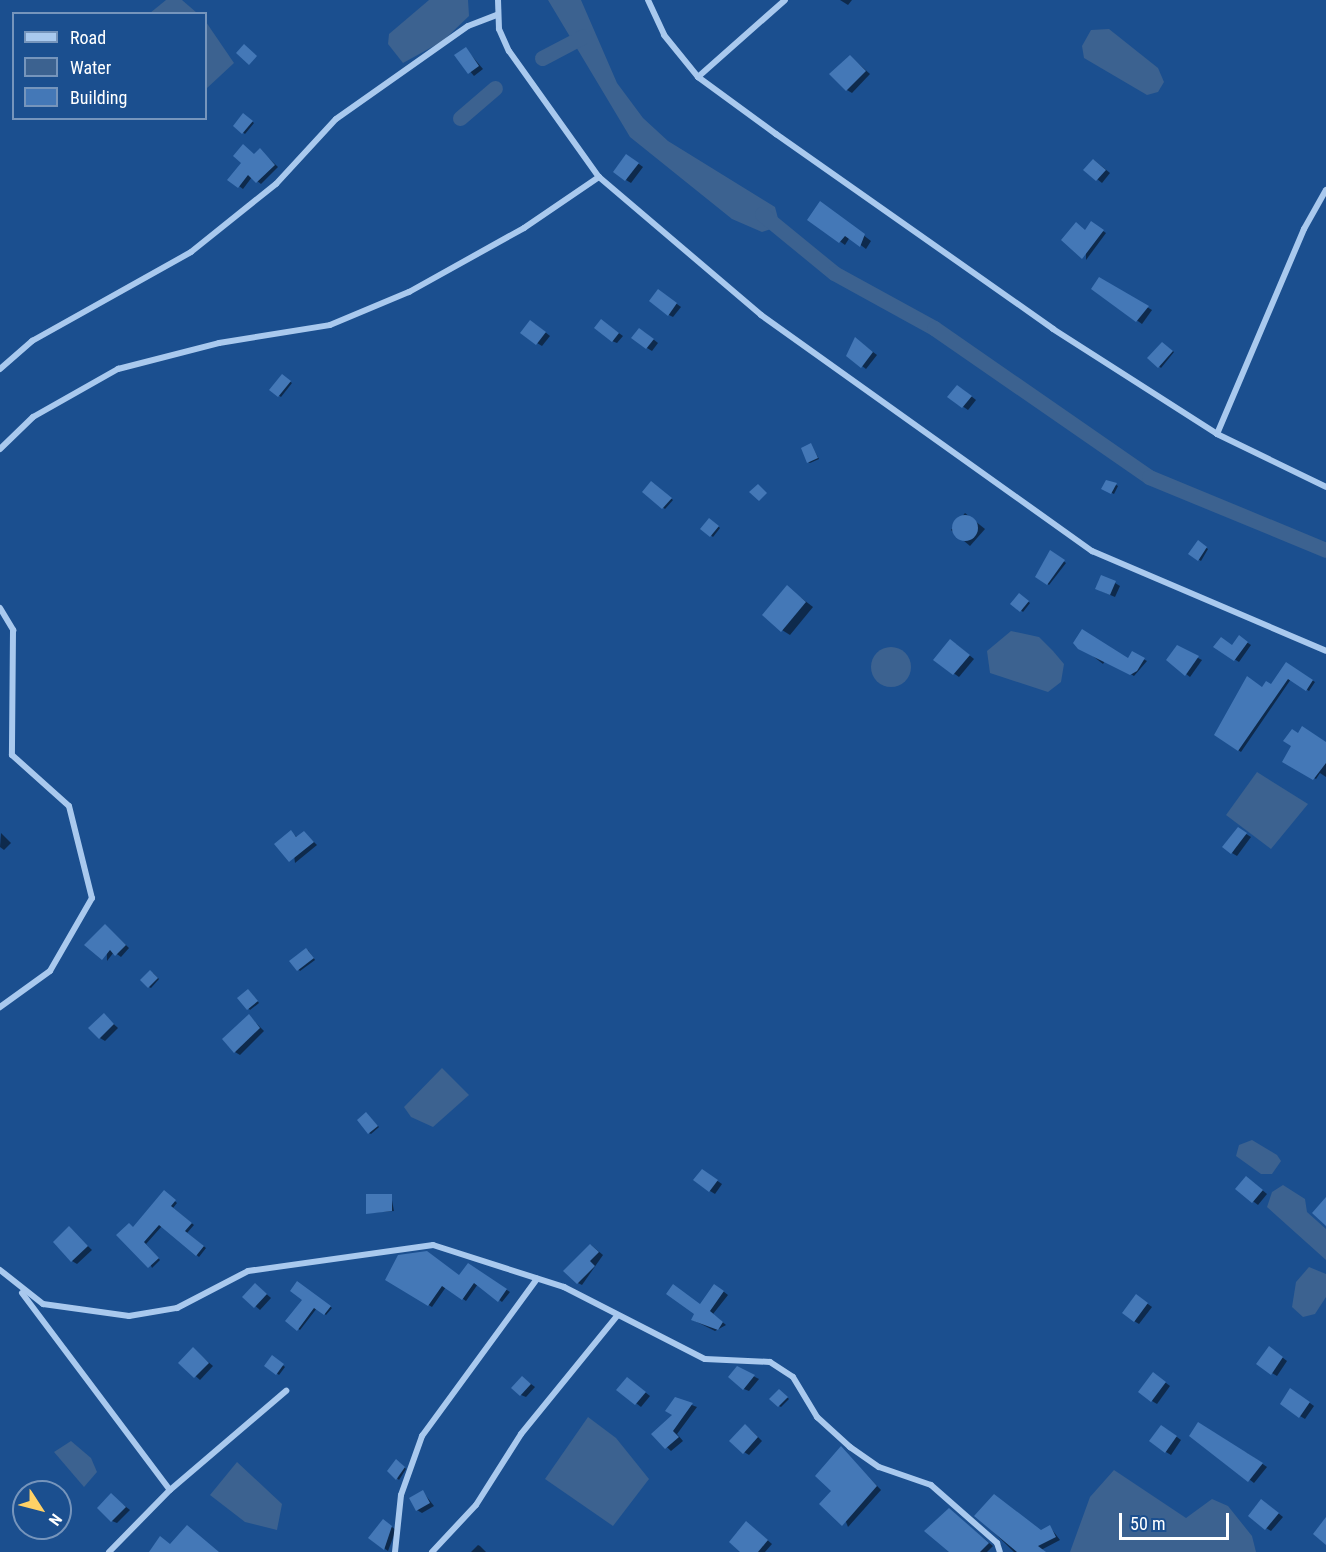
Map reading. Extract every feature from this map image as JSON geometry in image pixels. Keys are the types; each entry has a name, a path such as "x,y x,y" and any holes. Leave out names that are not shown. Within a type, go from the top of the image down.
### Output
{"street":[{"path":"498,0 497,15 509,51 599,177 761,315 1092,551 1326,651"},
{"path":"648,0 664,35 698,77 1053,330 1217,434 1326,487"},
{"path":"698,77 785,0"},
{"path":"0,369 32,341 191,252 276,184 336,119 468,26 497,15"},
{"path":"0,449 33,417 118,369 219,343 330,326 409,292 524,228 599,177"},
{"path":"1217,434 1304,229 1326,190"},
{"path":"0,608 13,630 12,755 69,806 92,898 50,971 0,1007"},
{"path":"0,1270 19,1288 43,1304 129,1316 177,1308 248,1271 416,1243 564,1287 705,1359 778,1367 793,1377 818,1418 850,1447 879,1467 931,1485 997,1543 1000,1552"},
{"path":"395,1552 401,1495 422,1436 537,1280"},
{"path":"19,1288 170,1490"},
{"path":"432,1552 476,1505 521,1434 617,1316"},
{"path":"109,1552 170,1490 286,1391"}],"water":[{"path":"166,0 182,0 196,12 151,12"},
{"path":"429,0 468,0 469,16 443,41 403,63 388,44 389,34"},
{"path":"548,0 581,0 617,83 643,118 668,141 775,207 780,226 762,232 732,219 630,137"},
{"path":"207,23 234,63 207,88"},
{"path":"1109,29 1158,68 1164,82 1158,92 1147,95 1084,58 1082,46 1091,30"},
{"path":"1011,631 1039,637 1053,651 1064,664 1061,682 1048,692 990,673 987,651"},
{"path":"891,647 905,653 911,667 905,681 891,687 877,681 871,667 877,653"},
{"path":"1257,772 1308,804 1271,849 1226,815"},
{"path":"442,1068 469,1095 433,1127 411,1117 404,1107"},
{"path":"1252,1140 1277,1155 1281,1161 1272,1174 1261,1174 1236,1156 1239,1145"},
{"path":"1283,1185 1305,1199 1307,1212 1326,1229 1326,1260 1267,1207 1272,1192"},
{"path":"1309,1267 1326,1274 1326,1297 1315,1314 1303,1317 1292,1307 1296,1282"},
{"path":"588,1417 616,1438 649,1479 613,1526 545,1479"},
{"path":"71,1441 91,1458 97,1472 84,1487 54,1452"},
{"path":"237,1462 282,1504 277,1530 245,1522 210,1495"},
{"path":"1114,1470 1186,1518 1212,1499 1228,1506 1252,1536 1256,1552 1070,1552 1090,1497"}],"building":[{"path":"244,44 257,56 249,65 236,53"},
{"path":"466,47 479,66 468,74 454,55"},
{"path":"850,55 866,71 846,91 829,74"},
{"path":"243,113 253,121 242,134 233,126"},
{"path":"243,144 254,154 260,148 275,165 256,183 248,175 238,188 227,180 241,163 233,156"},
{"path":"626,154 639,163 625,181 613,172"},
{"path":"1093,159 1106,170 1096,181 1083,170"},
{"path":"820,201 865,234 860,247 845,236 839,243 807,220"},
{"path":"1091,221 1104,230 1082,259 1061,240 1076,222 1085,230"},
{"path":"1099,277 1149,306 1136,322 1091,289"},
{"path":"658,289 677,303 668,316 649,301"},
{"path":"601,319 619,333 612,342 594,328"},
{"path":"530,320 546,332 536,345 520,333"},
{"path":"639,328 654,339 646,349 631,338"},
{"path":"855,337 873,352 861,368 846,356"},
{"path":"1162,342 1173,351 1158,368 1147,358"},
{"path":"282,374 291,381 278,397 269,390"},
{"path":"957,385 972,396 962,408 947,397"},
{"path":"811,443 818,458 807,463 801,448"},
{"path":"1106,480 1117,483 1111,494 1101,489"},
{"path":"651,481 672,498 662,509 642,492"},
{"path":"758,484 767,493 759,501 749,492"},
{"path":"965,515 974,519 978,528 974,537 965,541 956,537 952,528 956,519"},
{"path":"709,518 719,526 710,537 700,529"},
{"path":"1198,540 1207,547 1198,561 1188,554"},
{"path":"1050,550 1065,560 1047,585 1035,577"},
{"path":"1101,575 1116,581 1110,595 1095,589"},
{"path":"787,585 806,602 781,632 762,615"},
{"path":"1019,593 1029,601 1020,612 1010,604"},
{"path":"1082,629 1128,658 1132,651 1145,658 1137,671 1130,675 1078,649 1073,643"},
{"path":"1239,635 1248,642 1234,661 1213,647 1221,637 1232,645"},
{"path":"950,639 970,655 953,675 933,660"},
{"path":"1177,645 1199,656 1185,676 1166,660"},
{"path":"1286,662 1313,680 1306,691 1288,679 1238,751 1214,735 1247,676 1262,687 1266,681 1271,684"},
{"path":"1302,726 1326,742 1326,763 1313,780 1282,762 1291,746 1283,741 1292,729 1298,733"},
{"path":"1238,827 1247,833 1231,854 1222,847"},
{"path":"291,830 296,837 304,831 314,842 289,862 274,844"},
{"path":"105,924 126,945 115,956 110,950 102,960 84,945"},
{"path":"306,948 314,958 297,971 289,961"},
{"path":"150,970 158,978 148,988 140,980"},
{"path":"248,989 258,1001 247,1010 237,998"},
{"path":"104,1013 114,1024 99,1039 88,1028"},
{"path":"249,1014 260,1028 234,1053 222,1039"},
{"path":"366,1112 378,1126 368,1134 357,1120"},
{"path":"702,1169 718,1180 709,1192 693,1180"},
{"path":"1246,1176 1263,1190 1252,1203 1235,1189"},
{"path":"164,1190 176,1200 171,1206 192,1223 185,1231 204,1246 196,1256 159,1225 144,1242 159,1258 148,1268 116,1235 129,1223 133,1227"},
{"path":"366,1194 392,1194 392,1211 366,1214"},
{"path":"1326,1197 1326,1226 1312,1213"},
{"path":"69,1226 88,1246 71,1262 53,1242"},
{"path":"590,1244 599,1252 590,1261 595,1266 577,1284 563,1271"},
{"path":"427,1251 459,1275 468,1263 507,1289 498,1302 474,1283 462,1300 442,1286 428,1306 385,1280 398,1255"},
{"path":"297,1281 331,1306 324,1315 314,1308 297,1331 285,1321 302,1300 290,1291"},
{"path":"255,1283 267,1294 254,1308 242,1297"},
{"path":"673,1284 700,1304 714,1284 724,1291 710,1311 723,1322 718,1330 691,1320 694,1314 666,1294"},
{"path":"1136,1294 1148,1303 1134,1322 1122,1313"},
{"path":"1269,1346 1283,1357 1271,1375 1256,1364"},
{"path":"193,1347 209,1363 194,1378 178,1363"},
{"path":"272,1355 284,1364 276,1375 264,1366"},
{"path":"737,1366 755,1375 743,1390 728,1377"},
{"path":"1153,1372 1166,1382 1151,1402 1138,1392"},
{"path":"522,1376 531,1384 520,1396 511,1388"},
{"path":"627,1377 646,1392 635,1405 616,1390"},
{"path":"1290,1388 1310,1402 1299,1418 1280,1404"},
{"path":"779,1389 788,1397 778,1407 769,1399"},
{"path":"675,1397 693,1403 673,1431 679,1437 665,1449 651,1434 672,1415 665,1411"},
{"path":"1198,1422 1263,1463 1248,1482 1189,1436"},
{"path":"745,1424 758,1437 743,1454 729,1441"},
{"path":"1161,1425 1177,1436 1165,1453 1149,1441"},
{"path":"841,1446 877,1486 842,1526 819,1504 831,1491 815,1476"},
{"path":"396,1459 405,1467 396,1480 387,1471"},
{"path":"423,1490 430,1503 416,1511 409,1498"},
{"path":"111,1493 126,1507 111,1522 97,1508"},
{"path":"994,1494 1041,1530 1050,1525 1056,1537 1038,1546 1046,1552 1017,1552 974,1516"},
{"path":"1261,1499 1279,1513 1265,1530 1248,1516"},
{"path":"949,1508 989,1543 980,1552 949,1552 924,1531"},
{"path":"1326,1517 1326,1545 1313,1534"},
{"path":"383,1519 392,1526 384,1550 368,1538"},
{"path":"746,1521 768,1540 758,1552 740,1552 729,1542"},
{"path":"187,1525 219,1552 149,1552 160,1536 170,1544"}],"waterway":[{"path":"542,58 584,36"},
{"path":"460,118 495,88"},
{"path":"762,214 834,273 934,328 1149,477 1326,550"}]}
